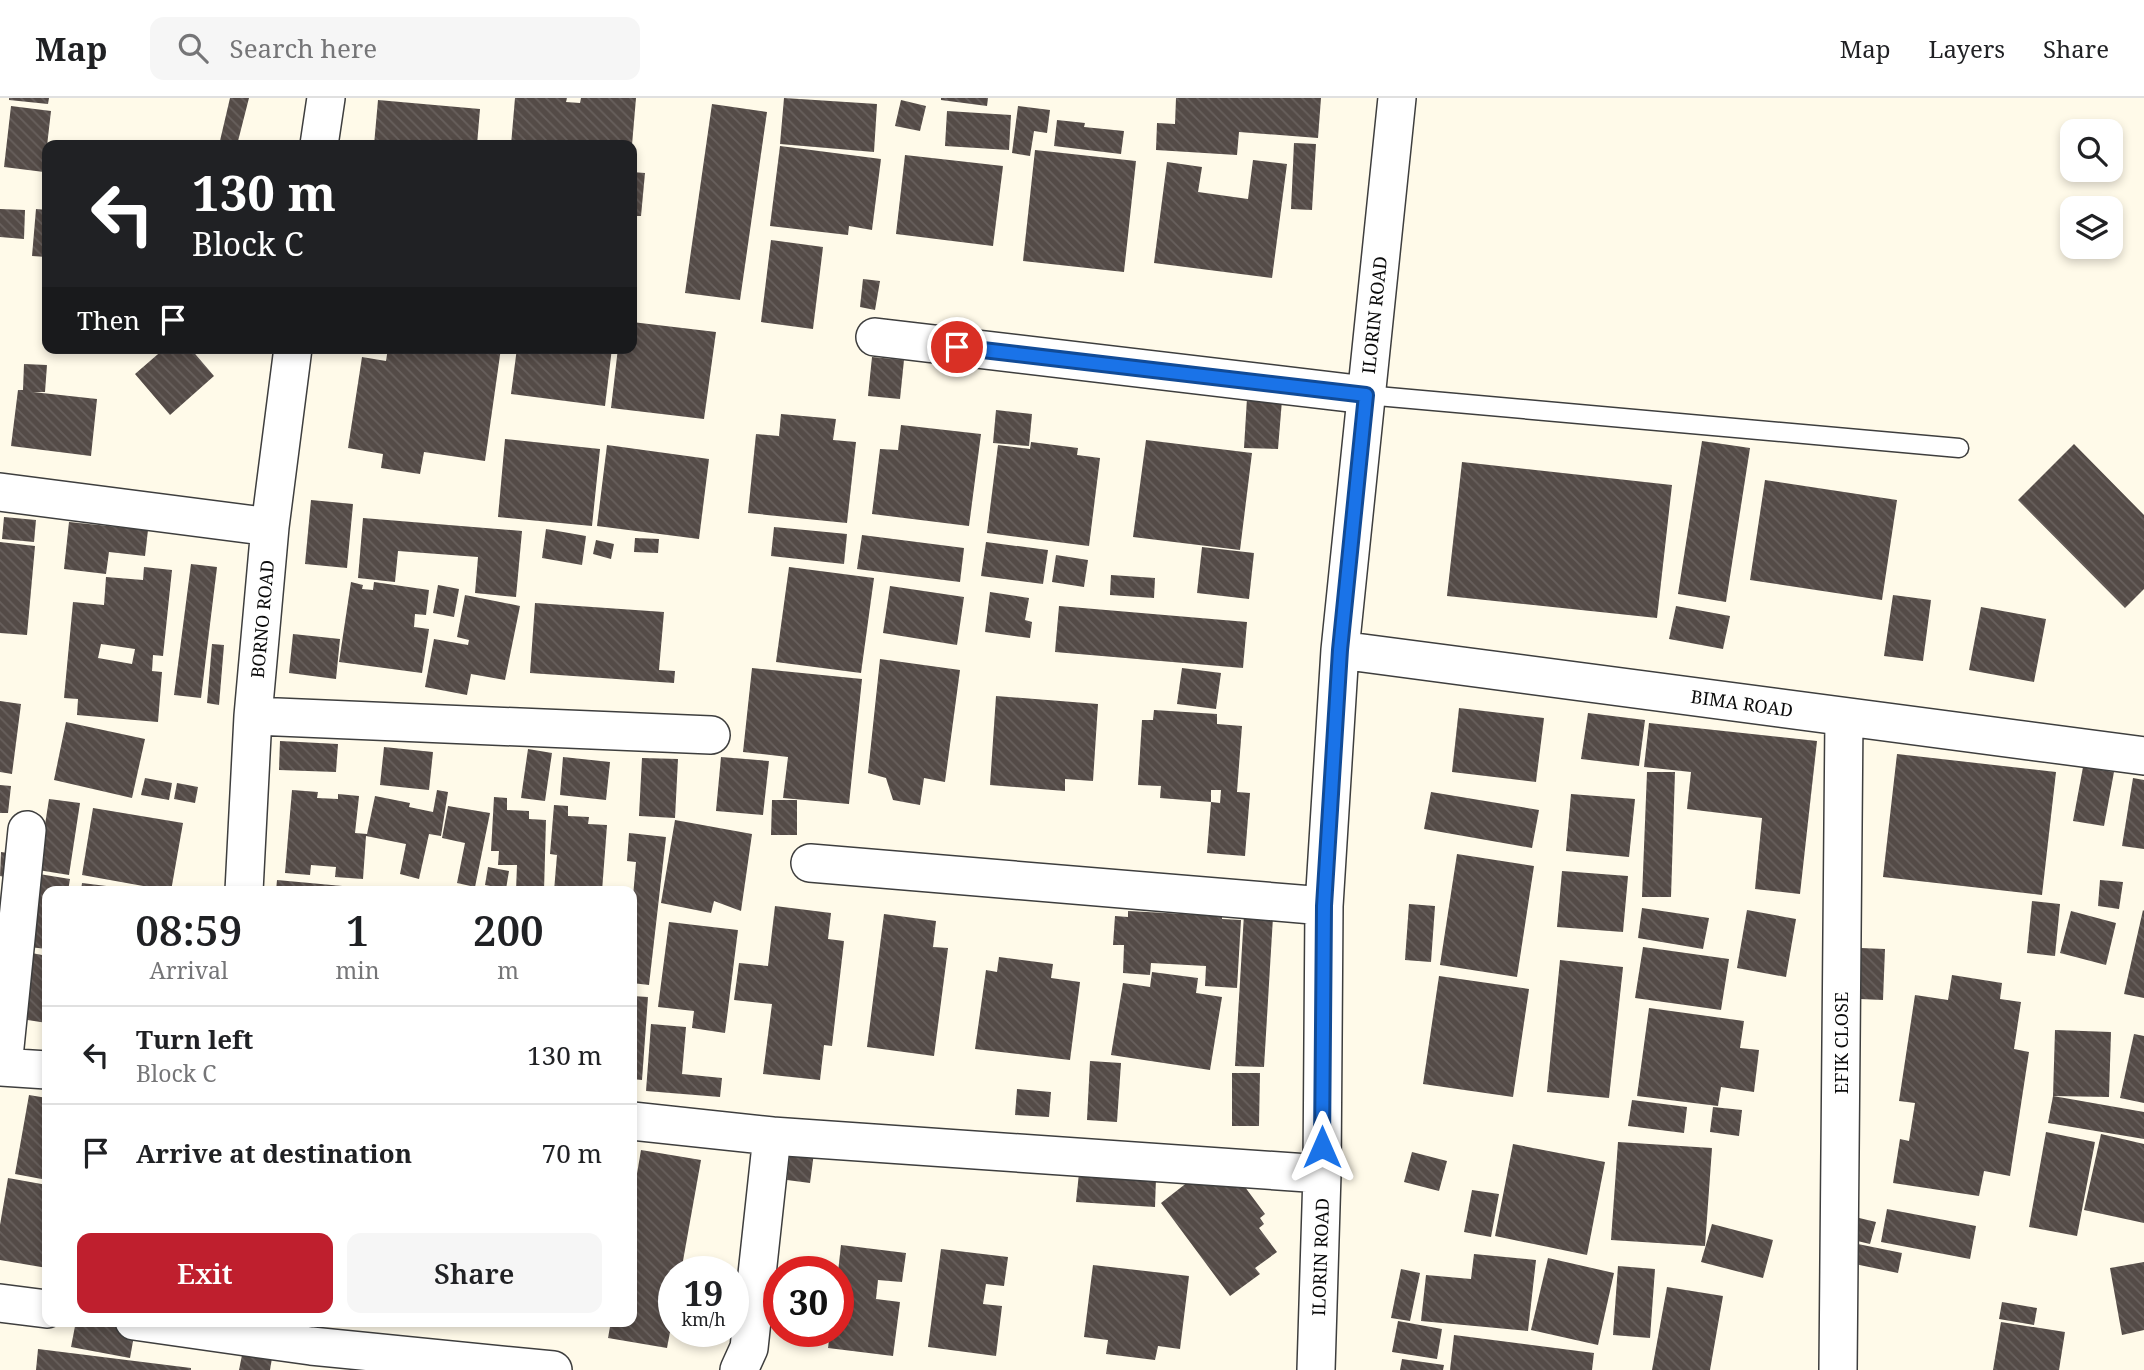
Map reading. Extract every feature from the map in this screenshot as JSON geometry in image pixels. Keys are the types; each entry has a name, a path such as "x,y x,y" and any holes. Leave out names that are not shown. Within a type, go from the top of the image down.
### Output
{"street":[{"path":"320,140 326,98"},
{"name":"ILORIN ROAD","path":"1316,1370 1322,1174 1324,906 1340,650 1396,98"},
{"path":"875,337 1366,395"},
{"name":"BORNO ROAD","path":"244,886 253,716 270,527 292,354"},
{"path":"0,492 270,527"},
{"name":"BIMA ROAD","path":"1340,650 2144,756"},
{"path":"253,716 711,735"},
{"name":"EFIK CLOSE","path":"1838,1370 1844,717"},
{"path":"27,830 1,1067 42,1070"},
{"path":"810,863 1324,906"},
{"path":"637,1122 772,1136 1322,1174"},
{"path":"739,1370 749,1348 772,1136"},
{"path":"0,1303 42,1308"},
{"path":"177,1327 314,1346 553,1370"}],"lane":[{"path":"1366,395 1959,448"}],"building":[{"path":"9,98 49,98 48,104"},
{"path":"230,98 249,98 238,140 220,140"},
{"path":"515,98 567,98 566,102 580,103 581,98 636,98 632,140 511,140"},
{"path":"784,98 877,104 874,152 780,144"},
{"path":"941,98 988,98 987,106"},
{"path":"1176,98 1321,98 1318,138 1239,132 1237,155 1156,150 1157,123 1175,124"},
{"path":"378,100 480,109 477,140 374,140"},
{"path":"901,100 926,106 920,131 895,126"},
{"path":"712,104 767,112 740,300 685,293"},
{"path":"11,106 51,111 48,140 42,140 42,172 4,167"},
{"path":"1018,106 1050,110 1047,133 1034,131 1030,156 1012,153"},
{"path":"947,111 1011,115 1009,150 945,146"},
{"path":"1057,120 1085,123 1084,127 1124,131 1121,154 1054,146"},
{"path":"1294,143 1316,144 1312,210 1291,209"},
{"path":"780,146 881,159 872,230 849,226 848,235 770,226"},
{"path":"1035,150 1136,161 1124,272 1023,261"},
{"path":"905,155 1003,166 993,246 896,234"},
{"path":"1253,160 1287,164 1272,278 1154,263 1167,162 1202,167 1198,192 1248,199"},
{"path":"637,172 645,173 641,216 637,216"},
{"path":"0,209 25,210 24,239 0,237"},
{"path":"36,209 42,210 42,257 32,256"},
{"path":"771,240 823,247 813,329 761,322"},
{"path":"863,279 880,281 875,310 860,307"},
{"path":"637,323 716,332 704,419 611,408 617,354 637,354"},
{"path":"158,354 195,354 214,376 170,415 135,374"},
{"path":"387,354 500,354 485,461 424,452 420,474 381,468 383,454 348,448 362,357 386,361"},
{"path":"516,354 611,354 605,406 511,394"},
{"path":"872,357 904,360 900,399 868,396"},
{"path":"24,364 47,365 45,392 33,392 97,399 91,456 11,446 18,390 23,390"},
{"path":"1247,398 1282,400 1278,449 1244,448"},
{"path":"996,410 1032,414 1029,446 993,443"},
{"path":"781,414 836,419 833,440 856,442 847,523 748,513 756,434 779,436"},
{"path":"901,425 981,434 969,526 872,514 880,449 898,450"},
{"path":"505,439 600,449 592,526 498,517"},
{"path":"1146,440 1252,453 1240,550 1133,537"},
{"path":"1702,441 1750,448 1726,602 1678,594"},
{"path":"1031,442 1078,448 1077,455 1100,458 1089,546 987,533 998,445 1030,449"},
{"path":"2074,444 2144,515 2144,589 2125,608 2018,500"},
{"path":"607,445 709,459 699,539 597,526"},
{"path":"1462,462 1672,485 1657,618 1447,596"},
{"path":"1765,480 1897,500 1882,600 1750,580"},
{"path":"311,500 353,504 347,568 305,564"},
{"path":"4,517 36,520 34,542 2,539"},
{"path":"363,518 522,531 516,597 475,593 478,557 398,551 395,582 358,578"},
{"path":"69,522 148,530 145,556 109,552 106,574 64,569"},
{"path":"774,527 847,534 844,564 771,556"},
{"path":"546,529 586,536 582,565 542,558"},
{"path":"862,535 964,548 960,582 857,569"},
{"path":"635,538 659,539 658,553 634,552"},
{"path":"596,540 614,544 611,559 593,554"},
{"path":"0,542 35,546 27,635 0,633"},
{"path":"986,542 1048,550 1043,584 981,576"},
{"path":"1202,547 1254,553 1249,599 1197,593"},
{"path":"1056,555 1088,560 1084,587 1052,582"},
{"path":"191,564 217,567 201,698 174,695"},
{"path":"144,567 172,570 163,656 153,655 152,671 162,672 158,722 77,715 78,699 64,698 73,602 104,605 106,577 143,580","holes":["101,644 135,649 132,664 98,658"]},
{"path":"789,567 874,578 861,673 776,662"},
{"path":"1111,575 1155,578 1154,598 1110,595"},
{"path":"351,582 363,585 362,589 373,590 374,582 429,590 426,615 415,614 414,627 429,629 422,673 339,662"},
{"path":"438,585 459,589 454,617 433,613"},
{"path":"890,586 964,597 957,645 883,633"},
{"path":"990,592 1029,598 1025,620 1032,622 1030,638 985,632"},
{"path":"465,595 520,606 505,680 471,674 467,695 425,687 434,639 468,645 469,640 457,637"},
{"path":"1893,595 1931,600 1923,661 1884,656"},
{"path":"535,603 664,612 659,670 675,671 674,683 530,673"},
{"path":"1059,606 1247,622 1243,668 1055,652"},
{"path":"1676,606 1730,616 1723,649 1669,639"},
{"path":"1981,607 2046,619 2034,682 1969,670"},
{"path":"293,634 340,639 336,679 289,673"},
{"path":"212,644 224,645 219,705 207,703"},
{"path":"880,659 960,670 945,782 924,778 920,805 893,800 886,778 868,773"},
{"path":"752,668 862,679 849,804 783,798 788,757 743,752"},
{"path":"1182,668 1221,673 1216,709 1177,704"},
{"path":"996,696 1098,704 1093,781 1065,779 1065,791 990,785"},
{"path":"0,701 21,704 12,774 0,772"},
{"path":"1459,708 1544,718 1536,782 1452,772"},
{"path":"1154,710 1217,714 1217,724 1242,726 1237,792 1250,793 1245,856 1207,853 1211,802 1160,798 1161,786 1138,785 1142,720 1153,720","holes":["1211,790 1221,790 1220,803 1211,802"]},
{"path":"1588,713 1645,720 1639,766 1581,759"},
{"path":"66,722 145,739 132,798 54,780"},
{"path":"1649,723 1817,741 1800,894 1755,889 1762,818 1687,809 1691,772 1644,767"},
{"path":"280,741 338,744 336,772 279,770"},
{"path":"384,747 433,752 429,790 380,785"},
{"path":"528,749 552,753 545,801 521,798"},
{"path":"1897,754 2056,772 2042,895 1883,877"},
{"path":"563,757 610,762 606,800 560,795"},
{"path":"721,757 769,761 763,815 716,811"},
{"path":"642,758 678,759 675,818 639,816"},
{"path":"2083,767 2114,772 2104,826 2073,821"},
{"path":"1647,772 1675,772 1671,897 1642,897"},
{"path":"145,778 172,783 169,800 141,795"},
{"path":"2133,778 2144,780 2144,849 2122,846"},
{"path":"177,783 198,787 195,803 174,799"},
{"path":"0,785 11,786 8,813 0,813"},
{"path":"292,790 318,792 317,798 338,799 338,794 359,796 355,833 367,834 375,796 410,803 409,807 433,812 437,790 448,792 441,836 429,834 419,879 400,874 406,844 366,836 363,879 335,877 336,867 311,865 310,875 285,873"},
{"path":"1431,792 1539,810 1532,848 1424,829"},
{"path":"1571,794 1635,799 1629,857 1566,851"},
{"path":"494,797 507,798 507,810 529,811 529,819 546,820 544,886 516,886 517,865 498,865 499,851 491,851"},
{"path":"49,799 80,803 69,875 38,870"},
{"path":"772,800 797,800 797,835 771,835"},
{"path":"554,805 568,806 568,816 589,817 588,824 607,825 602,886 554,886 557,855 550,854"},
{"path":"448,806 490,813 475,886 457,883 465,843 442,838"},
{"path":"93,808 183,823 172,886 143,886 82,875"},
{"path":"675,820 752,834 741,911 714,901 711,913 661,903"},
{"path":"629,833 666,837 649,985 637,984 637,886 634,886 636,862 627,861"},
{"path":"1,852 14,854 9,878 0,876"},
{"path":"1457,854 1534,866 1517,977 1440,965"},
{"path":"488,867 509,871 506,886 485,885"},
{"path":"1562,871 1628,876 1623,932 1557,927"},
{"path":"39,874 70,879 69,886 42,886 42,948 29,947"},
{"path":"277,880 342,886 276,886"},
{"path":"2100,880 2123,882 2119,909 2098,906"},
{"path":"82,883 106,886 82,886"},
{"path":"2032,901 2060,904 2055,956 2027,953"},
{"path":"1409,904 1435,906 1431,962 1405,960"},
{"path":"775,906 831,913 828,939 844,941 832,1046 824,1045 820,1080 763,1074 772,1004 734,1000 739,963 768,966"},
{"path":"1642,908 1709,918 1703,949 1638,938"},
{"path":"1747,910 1796,919 1786,977 1737,968"},
{"path":"1128,911 1222,916 1222,919 1241,920 1237,988 1205,986 1206,966 1151,963 1150,975 1123,973 1124,945 1113,945 1115,916 1128,917"},
{"path":"2071,911 2116,923 2106,965 2060,953"},
{"path":"2144,911 2144,998 2124,994"},
{"path":"884,914 936,921 933,947 948,948 934,1056 867,1047"},
{"path":"1244,914 1273,917 1264,1067 1235,1066"},
{"path":"669,922 738,930 725,1033 692,1028 694,1011 658,1007"},
{"path":"1643,947 1729,959 1721,1010 1635,998"},
{"path":"1861,948 1885,949 1883,1000 1860,999"},
{"path":"32,953 42,955 42,1022 21,1019"},
{"path":"999,957 1053,964 1051,978 1080,982 1070,1060 975,1049 986,970 997,972"},
{"path":"1560,960 1623,967 1609,1098 1547,1092"},
{"path":"1152,972 1198,978 1196,993 1222,997 1210,1070 1111,1055 1123,983 1150,987"},
{"path":"1952,975 2002,983 2000,999 2021,1002 2014,1049 2029,1052 2010,1176 1984,1171 1979,1196 1893,1183 1900,1139 1909,1141 1915,1103 1899,1101 1915,995 1948,1000"},
{"path":"1439,976 1529,989 1513,1097 1423,1084"},
{"path":"637,996 648,997 642,1080 637,1080"},
{"path":"1649,1008 1744,1021 1740,1048 1759,1050 1754,1092 1721,1087 1718,1106 1637,1096"},
{"path":"651,1024 686,1027 682,1074 722,1078 720,1097 646,1091"},
{"path":"2055,1030 2111,1032 2109,1097 2053,1096"},
{"path":"2134,1034 2144,1036 2144,1103 2120,1098"},
{"path":"1090,1061 1121,1063 1117,1122 1087,1120"},
{"path":"1232,1073 1260,1073 1259,1126 1232,1126"},
{"path":"1017,1089 1051,1092 1049,1117 1015,1115"},
{"path":"29,1095 42,1097 42,1179 15,1174"},
{"path":"2053,1096 2144,1112 2144,1139 2048,1123"},
{"path":"1632,1100 1687,1107 1684,1133 1628,1126"},
{"path":"1713,1107 1742,1110 1739,1136 1710,1132"},
{"path":"2046,1132 2095,1142 2077,1236 2029,1227"},
{"path":"2101,1134 2144,1144 2144,1223 2084,1210"},
{"path":"791,1142 815,1145 810,1183 787,1180"},
{"path":"1618,1142 1712,1148 1705,1246 1611,1240"},
{"path":"1513,1144 1605,1162 1587,1255 1495,1236"},
{"path":"641,1150 701,1160 684,1256 658,1256 658,1346 608,1338 610,1327 637,1327 637,1174"},
{"path":"1412,1152 1447,1161 1439,1191 1404,1182"},
{"path":"1202,1171 1212,1172 1222,1186 1231,1179 1237,1187 1242,1183 1265,1214 1260,1218 1264,1224 1259,1228 1277,1252 1255,1268 1260,1274 1230,1296 1161,1203"},
{"path":"1079,1173 1156,1178 1155,1207 1076,1202"},
{"path":"8,1178 42,1184 42,1267 0,1260 0,1225"},
{"path":"1472,1190 1499,1194 1491,1237 1464,1232"},
{"path":"1887,1209 1976,1226 1970,1259 1881,1242"},
{"path":"1855,1217 1876,1222 1870,1244 1849,1239"},
{"path":"1712,1224 1773,1240 1763,1278 1701,1262"},
{"path":"1848,1242 1902,1253 1898,1273 1845,1262"},
{"path":"841,1245 906,1253 902,1282 878,1280 876,1299 900,1302 893,1356 828,1348 854,1347 854,1256 840,1256"},
{"path":"941,1249 1008,1257 1004,1286 986,1284 983,1304 1002,1306 996,1356 928,1347"},
{"path":"1474,1254 1536,1260 1528,1331 1421,1321 1426,1275 1471,1279"},
{"path":"1548,1258 1614,1273 1598,1345 1531,1330"},
{"path":"2144,1262 2144,1330 2122,1335 2110,1268"},
{"path":"1093,1265 1189,1276 1180,1349 1158,1346 1155,1360 1106,1354 1108,1340 1084,1337"},
{"path":"1618,1266 1655,1269 1650,1338 1613,1335"},
{"path":"1401,1269 1420,1273 1410,1321 1391,1318"},
{"path":"1667,1287 1723,1296 1710,1370 1652,1370"},
{"path":"2002,1302 2037,1308 2034,1325 1999,1319"},
{"path":"1398,1321 1442,1329 1437,1359 1392,1352"},
{"path":"2001,1322 2065,1332 2059,1370 1993,1370"},
{"path":"75,1327 135,1330 130,1358 71,1347"},
{"path":"1454,1335 1594,1353 1592,1370 1450,1370"},
{"path":"244,1345 273,1352 270,1370 239,1370"},
{"path":"38,1349 191,1368 191,1370 36,1370"},
{"path":"1402,1359 1444,1365 1443,1370 1400,1370"}],"route":[{"path":"957,347 1366,395 1340,650 1324,906 1322,1147"}]}
